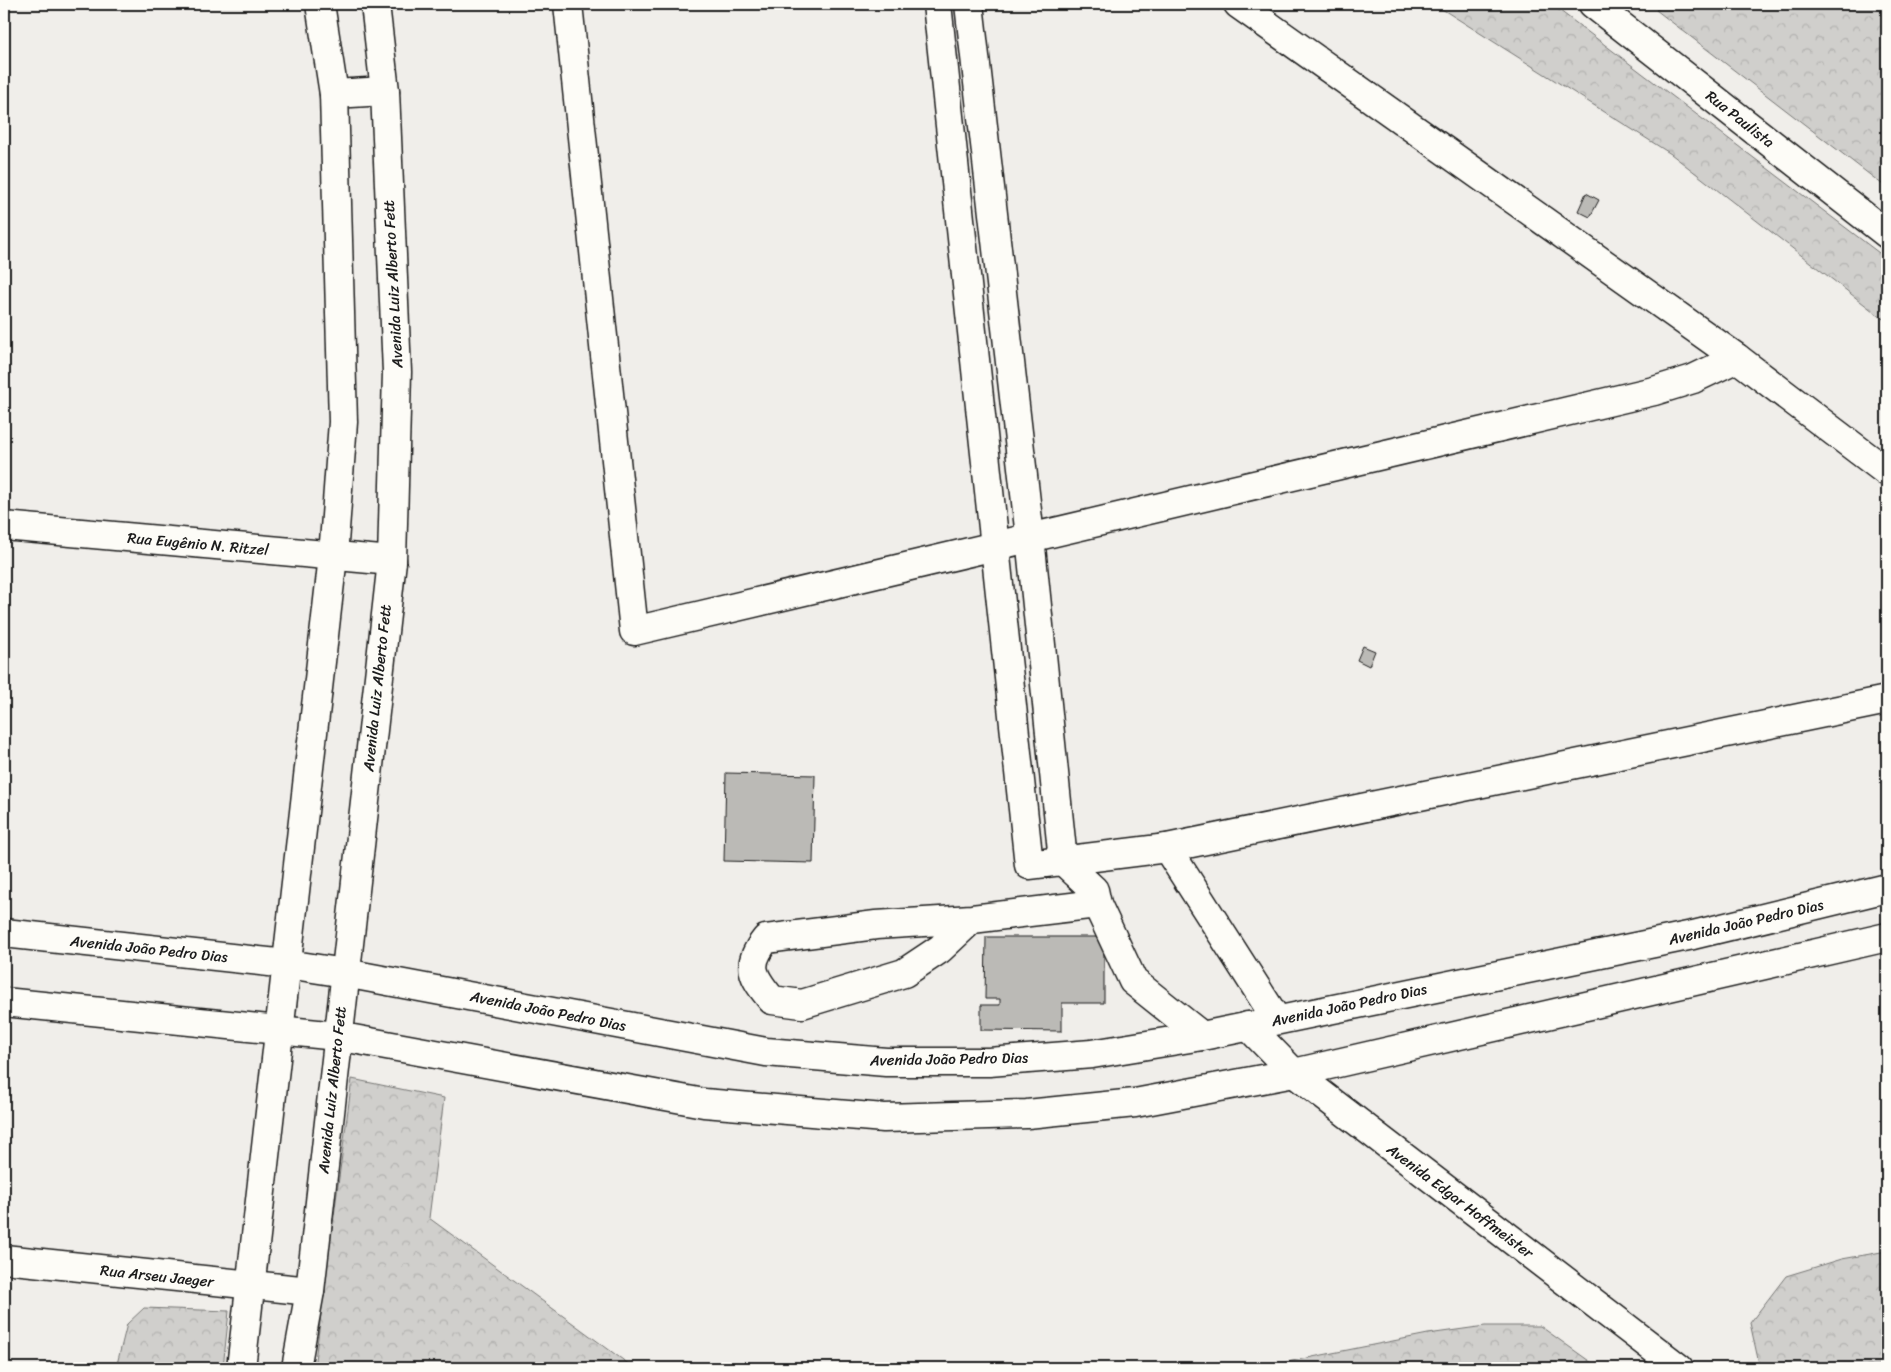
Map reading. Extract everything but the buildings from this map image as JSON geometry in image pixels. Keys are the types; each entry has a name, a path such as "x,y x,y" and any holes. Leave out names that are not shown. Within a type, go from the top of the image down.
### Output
{"street":[{"path":"240,1368 251,1286 278,1030 333,556 343,422 334,94 320,4"},
{"name":"Avenida Luiz Alberto Fett","path":"296,1368 310,1291 337,1036 392,561 397,372 384,91 375,4"},
{"path":"568,4 634,631 1654,391 1693,379 1737,358"},
{"path":"937,4 1029,865 1167,848 1887,700"},
{"path":"969,4 1030,537 1063,861 1094,890 1097,904 1133,981 1202,1036"},
{"path":"1238,4 1737,358 1887,472"},
{"name":"Rua Paulista","path":"1593,4 1887,234"},
{"path":"334,94 384,91"},
{"name":"Rua Eugênio N. Ritzel","path":"4,526 392,561"},
{"path":"1167,848 1277,1020"},
{"name":"Avenida João Pedro Dias","path":"4,932 286,964 345,973 766,1052 886,1062 988,1062 1092,1054 1202,1036 1693,935 1887,888"},
{"path":"972,919 940,949 904,973 802,1004 772,1000 757,983 753,969 756,952 766,939 876,925 972,919 1097,904"},
{"path":"4,1002 337,1036 704,1103 884,1118 1027,1114 1135,1103 1294,1073 1887,937"},
{"name":"Avenida Edgar Hoffmeister","path":"1248,1026 1294,1073 1679,1368"},
{"name":"Rua Arseu Jaeger","path":"4,1259 310,1291"}],"green space":[{"path":"1434,4 1551,4 1887,259 1887,322 1671,154"},
{"path":"1668,4 1887,4 1887,188 1656,10"},
{"path":"352,1079 444,1098 429,1218 634,1368 314,1368"},
{"path":"1887,1251 1887,1368 1760,1368 1750,1323 1786,1276 1842,1259"},
{"path":"144,1308 229,1311 223,1368 116,1368 127,1324"},
{"path":"1485,1326 1540,1326 1599,1368 1257,1368 1428,1334"}]}
